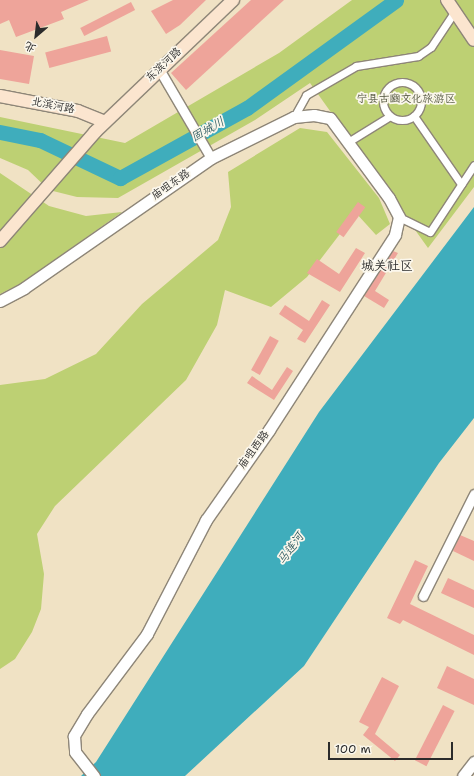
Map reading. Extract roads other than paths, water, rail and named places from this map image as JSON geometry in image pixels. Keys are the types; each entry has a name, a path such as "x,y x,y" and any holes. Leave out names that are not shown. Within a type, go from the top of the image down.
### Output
{"main road":[{"name":"东滨河路","path":"0,241 95,132 158,69 234,0"},
{"path":"447,0 474,40"},
{"name":"北滨河路","path":"0,96 78,111 105,122"}],"street":[{"path":"294,117 306,95 356,66 418,56 431,47 455,11"},
{"path":"158,69 210,158"},
{"path":"403,82 410,83 419,92 421,105 414,116 402,120 390,116 383,106 384,94 391,85 403,82"},
{"name":"庙咀东路","path":"0,301 24,288 210,158 294,117 314,115 330,118 348,142"},
{"path":"390,116 348,142 389,198 398,217 430,232 474,165"},
{"path":"414,116 461,184"},
{"name":"庙咀西路","path":"94,776 75,752 74,736 87,714 147,634 206,520 269,430 395,235 398,217"},
{"path":"423,596 474,494"},
{"path":"463,776 474,762"}],"water":[{"name":"马连河","path":"474,207 474,418 439,463 304,666 185,776 81,776 96,762 319,412"}],"waterway":[{"name":"固城川","path":"0,132 40,140 120,178 247,108 396,0"}],"district":[{"name":"城关社区","path":"387,266"}],"park label":[{"name":"宁县古豳文化旅游区","path":"406,99"}]}
